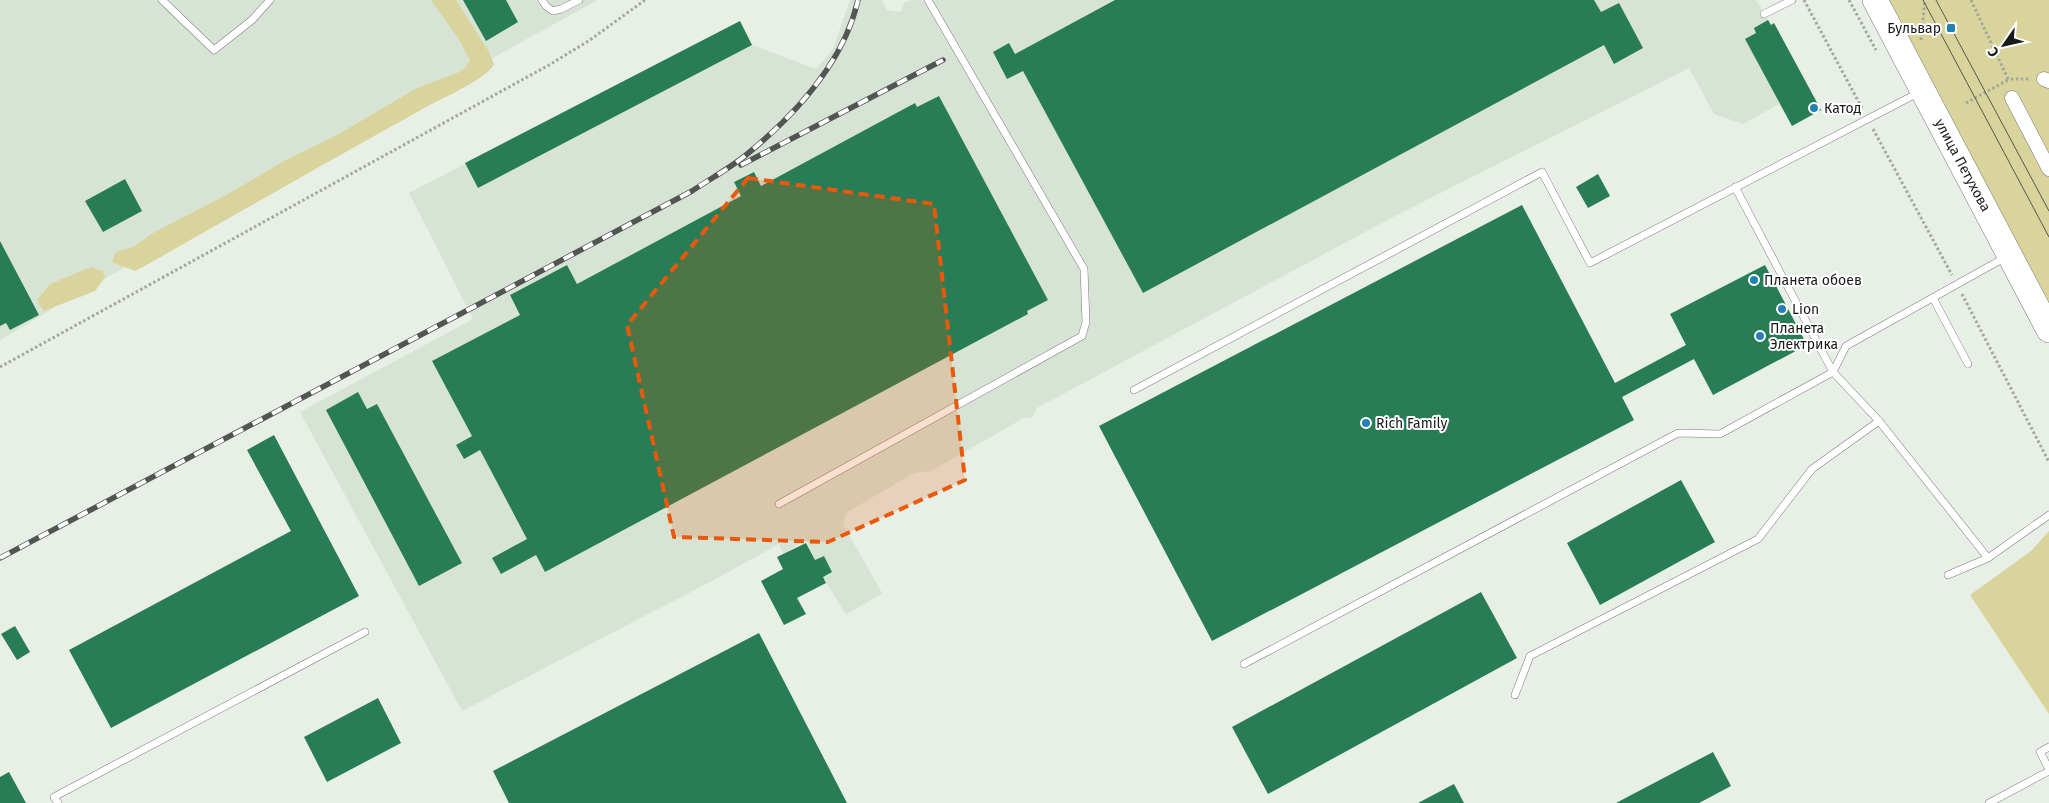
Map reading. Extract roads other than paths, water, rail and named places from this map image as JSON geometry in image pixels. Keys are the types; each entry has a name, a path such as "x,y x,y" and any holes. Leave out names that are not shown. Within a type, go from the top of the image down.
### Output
{"highway":[{"name":"улица Петухова","path":"1875,0 2049,330"}],"street":[{"path":"2012,98 2049,169"}],"lane":[{"path":"162,0 214,50 252,20 270,0"},
{"path":"542,0 553,11 579,0"},
{"path":"779,504 1082,336 1086,322 1084,269 928,0"},
{"path":"1764,14 1792,0"},
{"path":"1134,390 1542,172 1590,263 1923,90"},
{"path":"1735,187 1833,372 1879,421 1988,558"},
{"path":"1244,664 1678,433 1720,434 1833,372 1846,346 2010,254"},
{"path":"1933,298 1968,364"},
{"path":"1515,694 1530,656 1758,539 1812,469 1879,421"},
{"path":"1948,575 1988,558 2049,514"},
{"path":"58,803 54,797 365,632"},
{"path":"1989,803 2049,770 2040,752 2049,747"}],"tram line":[{"path":"1923,0 2049,237"},
{"path":"1936,0 2049,211"}],"railway":[{"path":"0,558 692,191 727,169 764,140 815,86 841,45 851,23 858,0"},
{"path":"741,165 943,60"}],"place":[{"name":"Бульвар","path":"1951,28"},
{"name":"Катод","path":"1814,108"},
{"name":"Планета обоев","path":"1754,280"},
{"name":"Lion","path":"1782,309"},
{"name":"Планета Электрика","path":"1760,336"},
{"name":"Rich Family","path":"1366,423"}]}
